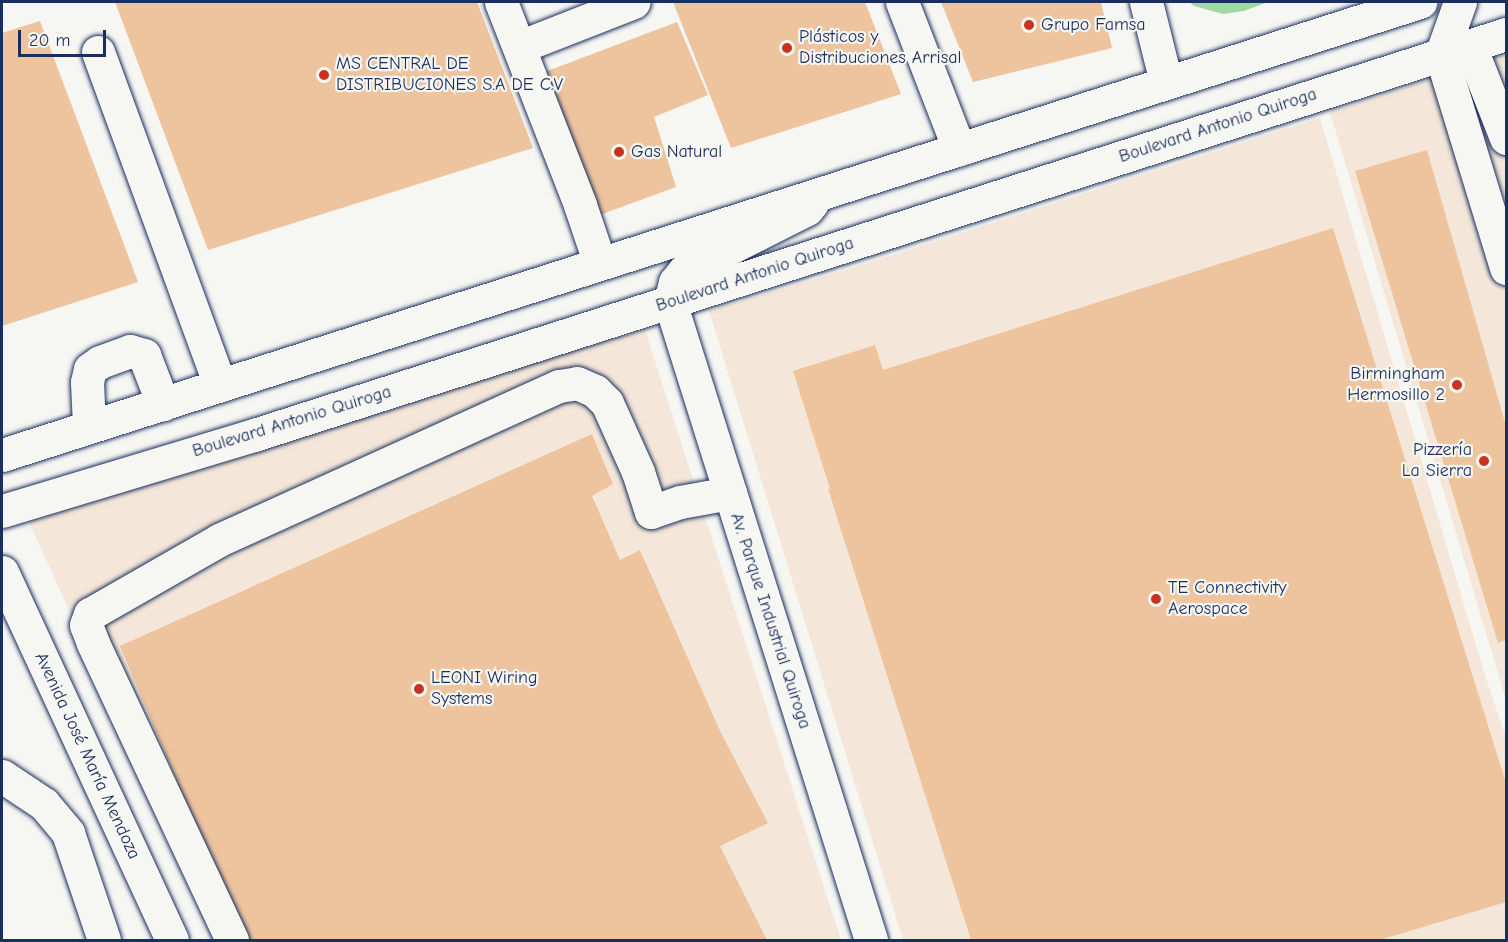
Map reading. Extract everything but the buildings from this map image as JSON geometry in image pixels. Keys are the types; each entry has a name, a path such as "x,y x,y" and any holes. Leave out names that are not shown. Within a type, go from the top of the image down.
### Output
{"main road":[{"path":"501,2 580,205 600,264"},
{"path":"519,47 634,2"},
{"path":"902,2 959,149"},
{"path":"1146,2 1166,82"},
{"path":"2,456 89,426 1420,2"},
{"path":"1460,2 1456,50 1504,249"},
{"name":"Boulevard Antonio Quiroga","path":"2,511 254,435 1506,34"},
{"path":"1456,50 1501,104 1506,138"},
{"path":"98,52 220,385"},
{"path":"670,302 675,282 684,271 807,209 819,193"},
{"name":"Av. Parque Industrial Quiroga","path":"670,302 871,940"},
{"path":"89,426 87,382 90,369 100,362 130,351 144,355 163,404"},
{"path":"232,940 93,643 86,625 90,614 219,540 559,386 578,384 595,391 607,404 638,472 651,512 680,502 730,493"},
{"name":"Avenida José María Mendoza","path":"2,572 172,940"},
{"path":"2,776 44,804 68,833 104,940"}],"shaded area":[{"path":"1506,54 1506,700 1330,112"},
{"name":"TE Connectivity Aerospace","path":"1320,118 1483,669 1506,738 1506,940 903,940 709,311 862,265"},
{"name":"LEONI Wiring Systems","path":"645,330 841,940 217,940 26,515"}],"green space":[{"path":"1189,2 1268,2 1244,11 1223,14 1194,6"}],"place":[{"name":"Grupo Famsa","path":"1029,25"},
{"name":"Plásticos y Distribuciones Arrisal","path":"787,48"},
{"name":"MS CENTRAL DE DISTRIBUCIONES S.A DE C.V","path":"324,75"},
{"name":"Gas Natural","path":"619,152"},
{"name":"Birmingham Hermosillo 2","path":"1457,385"},
{"name":"Pizzería La Sierra","path":"1484,461"},
{"name":"TE Connectivity Aerospace","path":"1156,599"},
{"name":"LEONI Wiring Systems","path":"419,689"}]}
